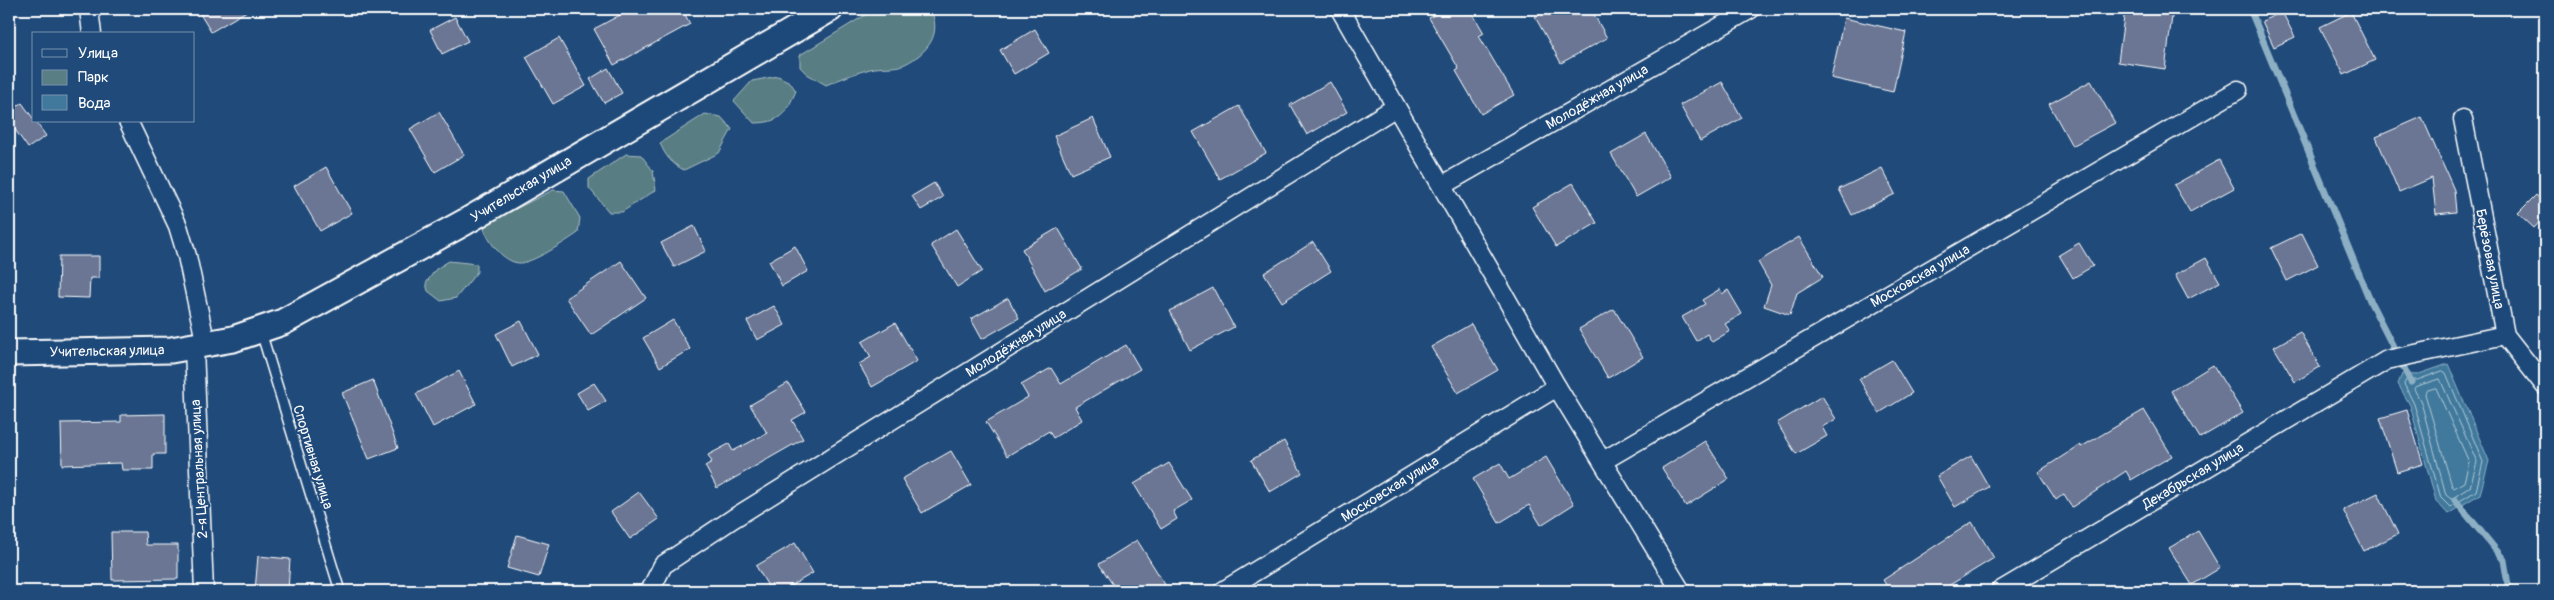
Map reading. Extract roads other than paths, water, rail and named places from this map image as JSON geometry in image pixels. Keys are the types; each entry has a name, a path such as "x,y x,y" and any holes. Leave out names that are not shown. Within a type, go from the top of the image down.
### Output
{"street":[{"path":"89,9 92,32"},
{"path":"1340,9 1443,184 1557,387 1681,591"},
{"name":"Молодёжная улица","path":"1443,184 1752,9"},
{"name":"Учительская улица","path":"9,353 172,350 200,347 261,332 307,311 423,246 828,10"},
{"name":"Московская улица","path":"1603,461 2238,90"},
{"name":"Молодёжная улица","path":"650,591 663,565 726,523 1396,107"},
{"name":"Берёзовая улица","path":"2463,119 2504,335 2545,386"},
{"path":"128,122 178,226 188,256 200,347"},
{"name":"Декабрьская улица","path":"2000,591 2387,360 2504,335"},
{"name":"2-я Центральная улица","path":"200,347 204,591"},
{"name":"Московская улица","path":"1223,591 1557,387"}],"lane":[{"name":"Спортивная улица","path":"261,332 340,591"}],"water":[{"path":"2448,364 2489,461 2480,494 2448,514 2436,501 2410,405 2398,384 2402,374 2416,375"}],"waterway":[{"path":"2250,9 2371,303 2411,382"},
{"path":"2455,500 2504,560 2509,591"}]}
